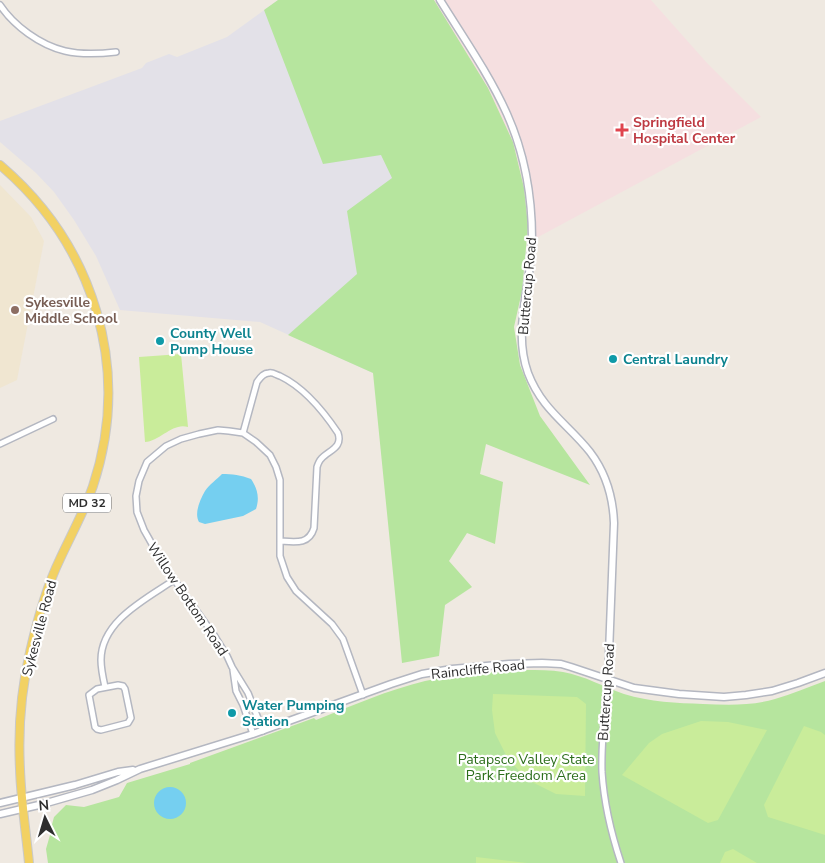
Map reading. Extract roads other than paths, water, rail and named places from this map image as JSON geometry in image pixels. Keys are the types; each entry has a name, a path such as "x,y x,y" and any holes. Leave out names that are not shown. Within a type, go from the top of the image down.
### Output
{"main road":[{"name":"Sykesville Road","path":"0,165 35,198 62,234 82,273 98,314 107,365 107,418 99,466 88,501 50,581 30,654 23,696 20,726 20,771 29,863"}],"street":[{"name":"Buttercup Road","path":"440,0 500,98 515,134 524,166 532,240 521,335 528,373 534,387 548,409 595,458 609,490 612,504 614,523 608,679 602,771 612,837 621,863"},
{"path":"0,5 31,36 56,48 81,53 116,52"},
{"path":"243,433 257,382 262,375 271,372 287,380 306,394 338,432 340,437 337,445 320,460 317,467 313,533 307,540 302,542 280,542"},
{"path":"0,444 53,419"},
{"name":"Willow Bottom Road","path":"262,731 244,686 227,656 214,634 165,567 136,512 136,496 139,481 147,462 166,446 181,439 218,430 243,433 264,448 270,455 280,480 280,556 288,577 302,598 332,624 343,639 363,695"},
{"path":"105,687 101,660 102,646 108,633 119,619 174,580"},
{"name":"Raincliffe Road","path":"0,814 92,790 140,769 262,731 400,681 438,671 509,664 561,664 634,688 658,692 724,697 772,691 825,674"},
{"name":"Willow Bottom Road","path":"232,667 236,691 253,734"},
{"path":"118,685 125,689 131,718 128,723 101,730 95,727 89,695 97,689 105,687 118,685"},
{"path":"136,762 140,769"},
{"name":"Raincliffe Road","path":"0,803 75,785 118,772 140,769"}],"water":[{"path":"222,474 237,475 251,479 257,493 256,509 243,516 205,524 199,522 197,511 201,498"},
{"path":"170,787 176,788 181,792 185,797 185,809 181,814 176,818 170,819 164,818 159,814 155,809 154,803 155,797 159,792 164,788"}],"place":[{"name":"Springfield Hospital Center","path":"622,130"},
{"name":"Sykesville Middle School","path":"15,310"},
{"name":"County Well Pump House","path":"160,341"},
{"name":"Central Laundry","path":"613,359"},
{"name":"Water Pumping Station","path":"232,713"}],"park label":[{"name":"Patapsco Valley State Park Freedom Area","path":"526,768"}]}
